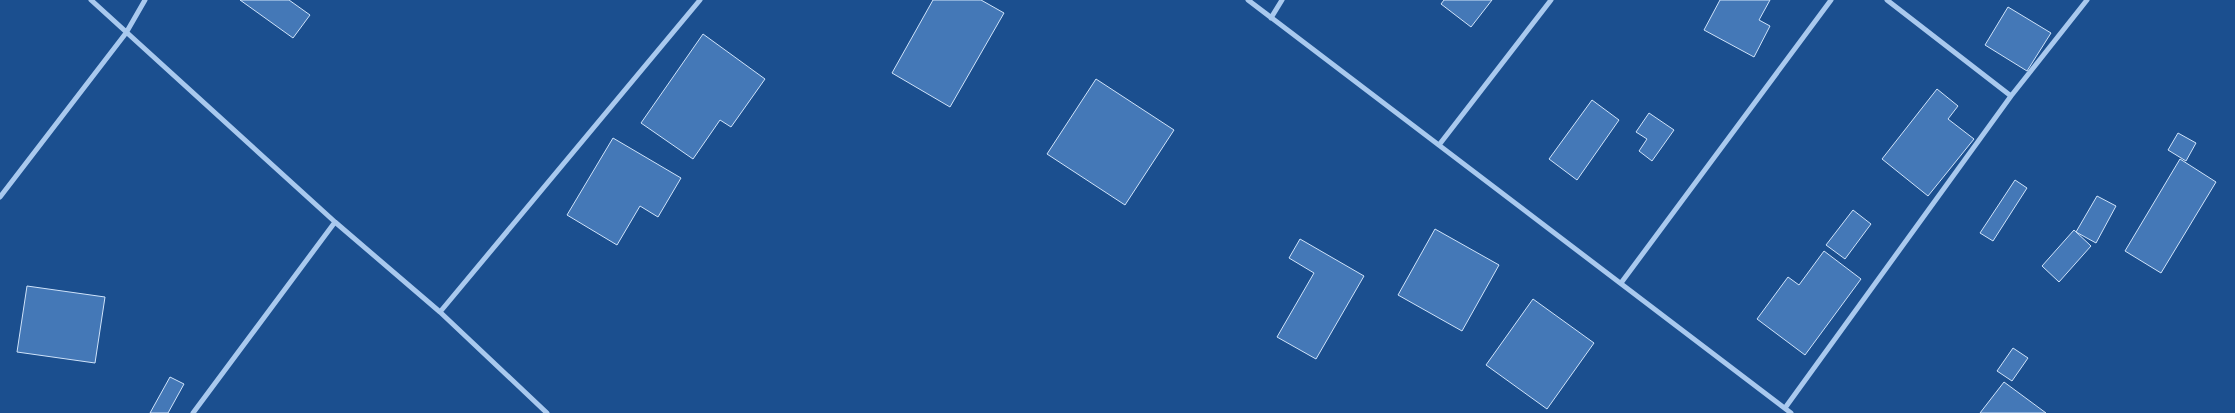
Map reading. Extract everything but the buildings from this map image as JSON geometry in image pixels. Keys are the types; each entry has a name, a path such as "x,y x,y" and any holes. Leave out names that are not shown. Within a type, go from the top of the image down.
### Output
{"street":[{"path":"91,0 335,222 440,312 547,413"},
{"path":"0,197 126,33 145,0"},
{"path":"440,312 700,0"},
{"path":"1248,0 1791,413"},
{"path":"1271,18 1282,0"},
{"path":"1439,145 1552,0"},
{"path":"1621,283 1831,0"},
{"path":"1887,0 2011,96"},
{"path":"1785,408 2011,96 2086,0"},
{"path":"193,413 335,222"}]}
